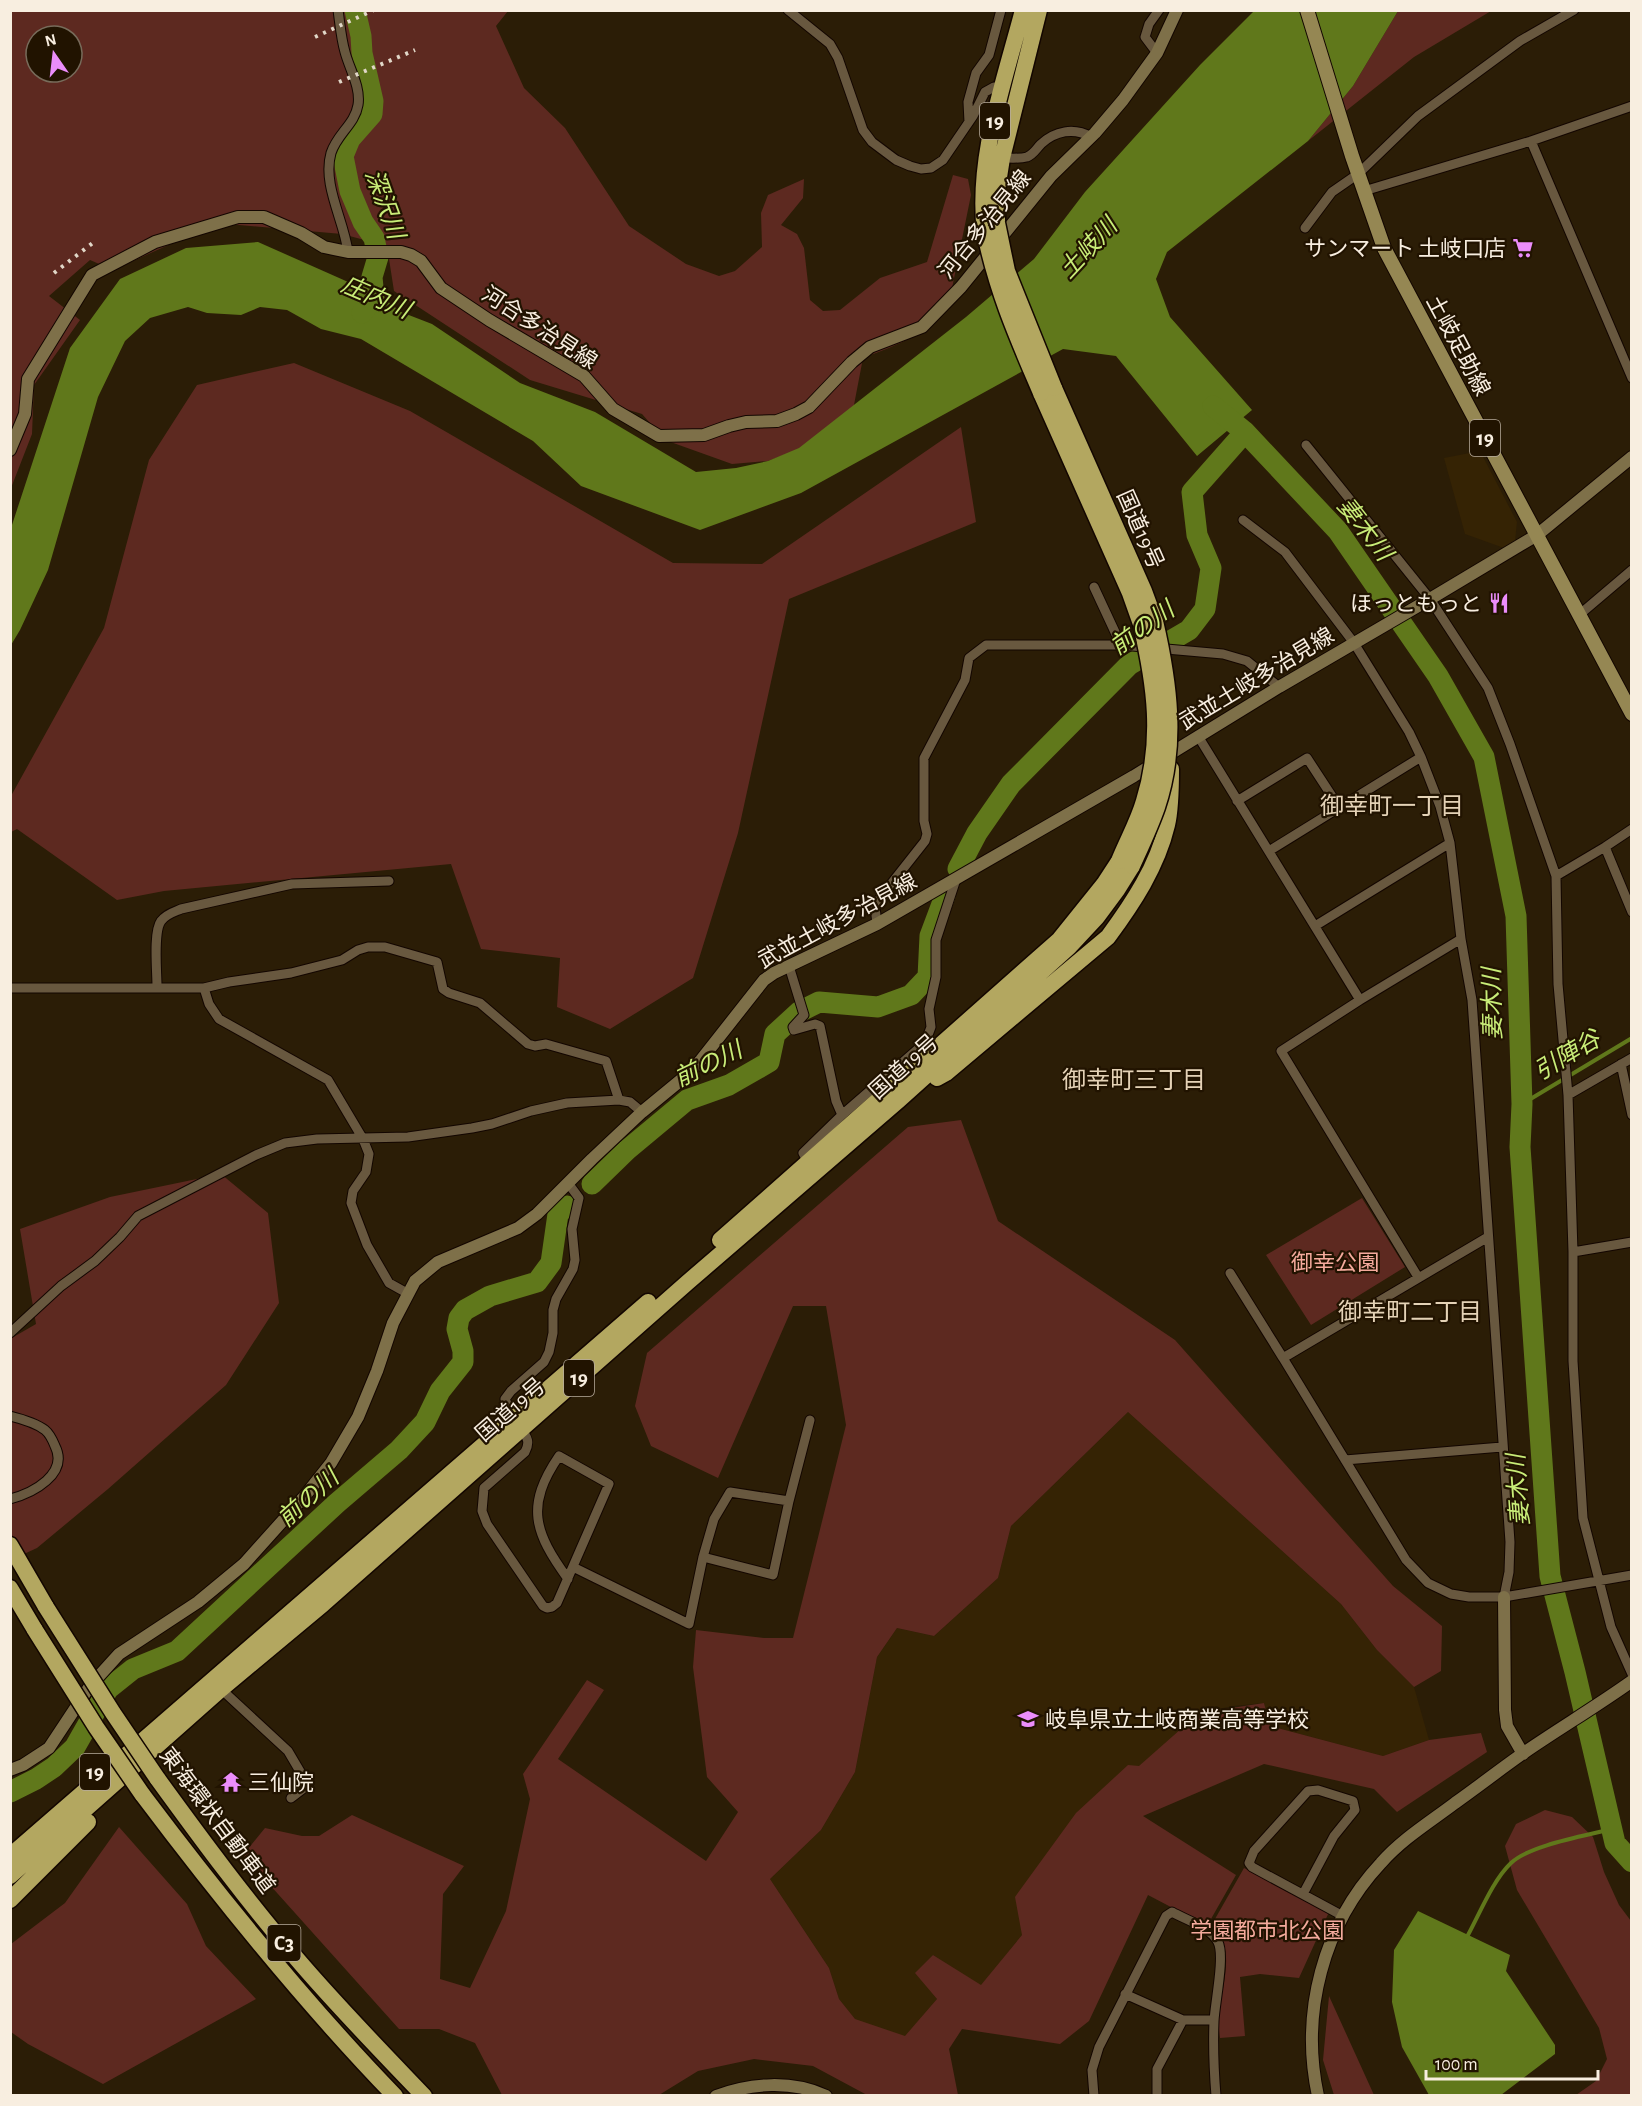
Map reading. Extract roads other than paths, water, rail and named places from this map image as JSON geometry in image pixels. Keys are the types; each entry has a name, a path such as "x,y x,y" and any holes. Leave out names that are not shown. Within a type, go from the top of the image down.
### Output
{"highway":[{"name":"国道19号","path":"991,228 982,208 988,151 1023,10"},
{"name":"国道19号","path":"10,1856 517,1424 688,1282 898,1100 1069,947 1117,891 1152,774 1155,704 1148,622 1130,593 1048,391 1002,299 991,264 991,228 1002,158 1040,10"},
{"path":"898,1100 946,1073 1108,937 1145,884 1167,825 1171,769 1165,757"},
{"name":"国道19号","path":"10,1876 221,1689 332,1596 683,1273 1059,940 1104,884 1125,863"},
{"name":"東海環状自動車道","path":"10,1545 113,1713 157,1778 230,1876 297,1959 424,2096"},
{"name":"東海環状自動車道","path":"10,1588 96,1727 142,1794 211,1886 279,1969 395,2096"},
{"name":"19","path":"10,1841 30,1827 161,1716 183,1707"},
{"name":"19","path":"10,1900 119,1792 139,1763"}],"main road":[{"name":"河合多治見線","path":"10,450 25,414 28,379 86,283 101,269 155,242 238,217 264,217 301,233 312,242 324,247 411,255 421,261 441,288 489,320 584,376 613,408 659,436 704,435 737,424 777,421 796,414 809,406 870,347 922,327 961,287 1051,176 1123,100 1157,53 1177,10"},
{"name":"土岐足助線","path":"1307,10 1352,156 1384,248 1630,709"},
{"name":"武並土岐多治見線","path":"10,1770 23,1765 49,1748 90,1686 119,1654 198,1602 244,1564 304,1497 331,1463 358,1417 393,1323 407,1293 424,1272 438,1262 518,1228 537,1214 642,1112 687,1076 764,980 877,924 956,879 1428,601 1537,535 1632,457"},
{"path":"1510,1596 1505,1710 1507,1726 1523,1754"},
{"path":"1318,2096 1311,2053 1313,2008 1328,1950 1343,1916 1369,1876 1403,1842 1523,1754 1630,1680"},
{"path":"716,2096 738,2088 762,2085 793,2087 826,2096"}],"street":[{"path":"338,10 344,50 357,90 358,105 352,121 336,140 330,156 333,197 353,251"},
{"path":"788,10 830,44 838,58 863,130 872,142 896,160 921,169 931,168 943,160 969,122 985,92 994,87 1003,87"},
{"path":"969,122 968,102 976,73 989,55 1001,10"},
{"path":"1157,53 1145,37 1149,24 1159,10"},
{"path":"1305,228 1332,192 1358,174 1418,116 1520,41 1574,10"},
{"path":"1364,191 1531,141 1632,106"},
{"path":"1002,158 1025,157 1034,153 1049,138 1062,132 1075,131 1090,137"},
{"path":"1531,141 1632,378"},
{"path":"1306,445 1428,601 1488,688 1556,876 1558,984 1568,1095 1573,1252 1573,1361 1583,1518 1595,1580 1630,1680"},
{"path":"1243,520 1285,552 1357,642 1421,757 1440,806 1450,843 1461,939 1472,1000 1510,1542 1510,1596"},
{"path":"1579,615 1632,570"},
{"path":"1094,587 1121,645"},
{"path":"877,924 875,913 880,898 925,841 927,834 924,821 924,758 965,680 969,658 986,645 1121,645 1236,657 1247,661 1279,687"},
{"path":"1198,736 1360,1000"},
{"path":"1269,851 1421,757"},
{"path":"1237,801 1307,758 1339,807"},
{"path":"1556,876 1605,848 1632,829"},
{"path":"1315,926 1450,843"},
{"path":"1605,848 1632,912"},
{"path":"808,1161 803,1154 842,1115 925,1043 931,1027 930,1009 936,977 936,939 956,879"},
{"path":"157,986 158,931 160,922 167,915 181,909 292,884 389,881"},
{"path":"1418,1277 1281,1051 1461,939"},
{"path":"10,988 157,986 204,988 291,973 342,960 358,950 385,947 436,962 442,989 480,1003 528,1044 535,1046 546,1044 606,1061 619,1100"},
{"path":"789,966 803,1011 793,1027 794,1030 815,1024 820,1026 836,1101 842,1115"},
{"path":"204,988 209,1004 219,1019 328,1080 363,1138 369,1154 366,1172 353,1191 351,1203 372,1256 389,1283 407,1293"},
{"path":"1568,1095 1632,1058"},
{"path":"1621,1064 1632,1115"},
{"path":"10,1334 61,1286 95,1261 138,1216 148,1209 285,1143 316,1139 408,1137 472,1128 567,1103 619,1100 630,1102 642,1112"},
{"path":"568,1183 579,1198 572,1229 575,1260 573,1269 556,1299 553,1310 553,1333 544,1362 505,1399 517,1424 527,1436 528,1448 484,1488 482,1511 487,1524 543,1606 552,1608 568,1579 609,1484 559,1456 546,1476 537,1503 542,1534 552,1557 568,1579"},
{"path":"1283,1358 1488,1237"},
{"path":"1573,1252 1632,1242"},
{"path":"1230,1273 1406,1560 1428,1582 1450,1594 1469,1597 1510,1596 1632,1575"},
{"path":"10,1416 47,1431 58,1453 51,1479 26,1495 10,1499"},
{"path":"703,1557 773,1575 810,1420"},
{"path":"1345,1460 1502,1447"},
{"path":"573,1567 689,1624 703,1557 714,1519 730,1492 789,1501"},
{"path":"221,1689 288,1751 308,1785 291,1798"},
{"path":"1303,1894 1334,1836 1355,1810 1353,1802 1318,1790 1308,1791 1254,1851 1249,1863 1252,1867 1343,1916"},
{"path":"1094,2096 1092,2070 1099,2047 1166,1916 1172,1912 1211,1933 1219,1943 1221,1965 1214,2020 1216,2096"},
{"path":"1125,1994 1183,2020 1214,2020"},
{"path":"1157,2096 1157,2069 1183,2020"}],"water":[{"path":"1254,11 1398,11 1353,86 1308,141 1167,252 1156,279 1170,317 1252,410 1197,456 1116,356 1063,349 801,493 700,530 581,486 533,441 361,339 321,329 287,310 260,307 241,315 207,313 188,307 150,318 125,341 98,397 48,570 11,645 11,528 70,348 120,279 186,248 258,242 382,297 401,312 432,324 520,383 595,412 696,472 736,468 768,461 799,448 966,317 1034,259 1085,192 1200,65"},
{"path":"1418,1911 1510,1955 1506,1971 1555,2045 1555,2054 1501,2095 1429,2095 1402,2047 1392,2002 1394,1950"}],"waterway":[{"name":"深沢川","path":"355,10 373,101 372,114 350,139 343,156 350,191 363,222 374,238 378,257 372,277 374,298 362,313"},
{"name":"妻木川","path":"1213,406 1245,432 1338,531 1438,676 1484,757 1516,916 1522,1104 1520,1147 1550,1576 1615,1843 1632,1862"},
{"name":"前の川","path":"958,869 977,833 1011,784 1129,665 1189,630 1205,609 1211,568 1197,535 1192,492 1245,432"},
{"name":"前の川","path":"592,1184 627,1150 687,1100 729,1085 769,1062 775,1034 799,1012 819,1002 878,1007 911,995 928,977 930,936 945,896"},
{"name":"引陣谷","path":"1522,1104 1632,1038"},
{"name":"前の川","path":"10,1792 54,1767 75,1747 108,1689 133,1669 177,1651 337,1503 399,1450 425,1422 440,1391 463,1362 463,1351 457,1329 459,1318 465,1310 490,1296 537,1282 551,1263 558,1214 567,1206"},
{"path":"1468,1935 1493,1887 1511,1863 1544,1846 1612,1829"}],"railway":[{"path":"315,37 374,10"},
{"path":"339,82 415,50"},
{"path":"54,273 94,242"}],"place":[{"name":"サンマート 土岐口店","path":"1523,248"},
{"name":"ほっともっと","path":"1499,603"},
{"name":"岐阜県立土岐商業高等学校","path":"1028,1719"},
{"name":"三仙院","path":"231,1782"}],"district":[{"name":"御幸町一丁目","path":"1392,806"},
{"name":"御幸町三丁目","path":"1134,1080"},
{"name":"御幸町二丁目","path":"1410,1312"}],"water label":[{"name":"土岐川","path":"1088,248"},
{"name":"庄内川","path":"376,297"}],"park label":[{"name":"御幸公園","path":"1335,1262"},
{"name":"学園都市北公園","path":"1267,1930"}]}
